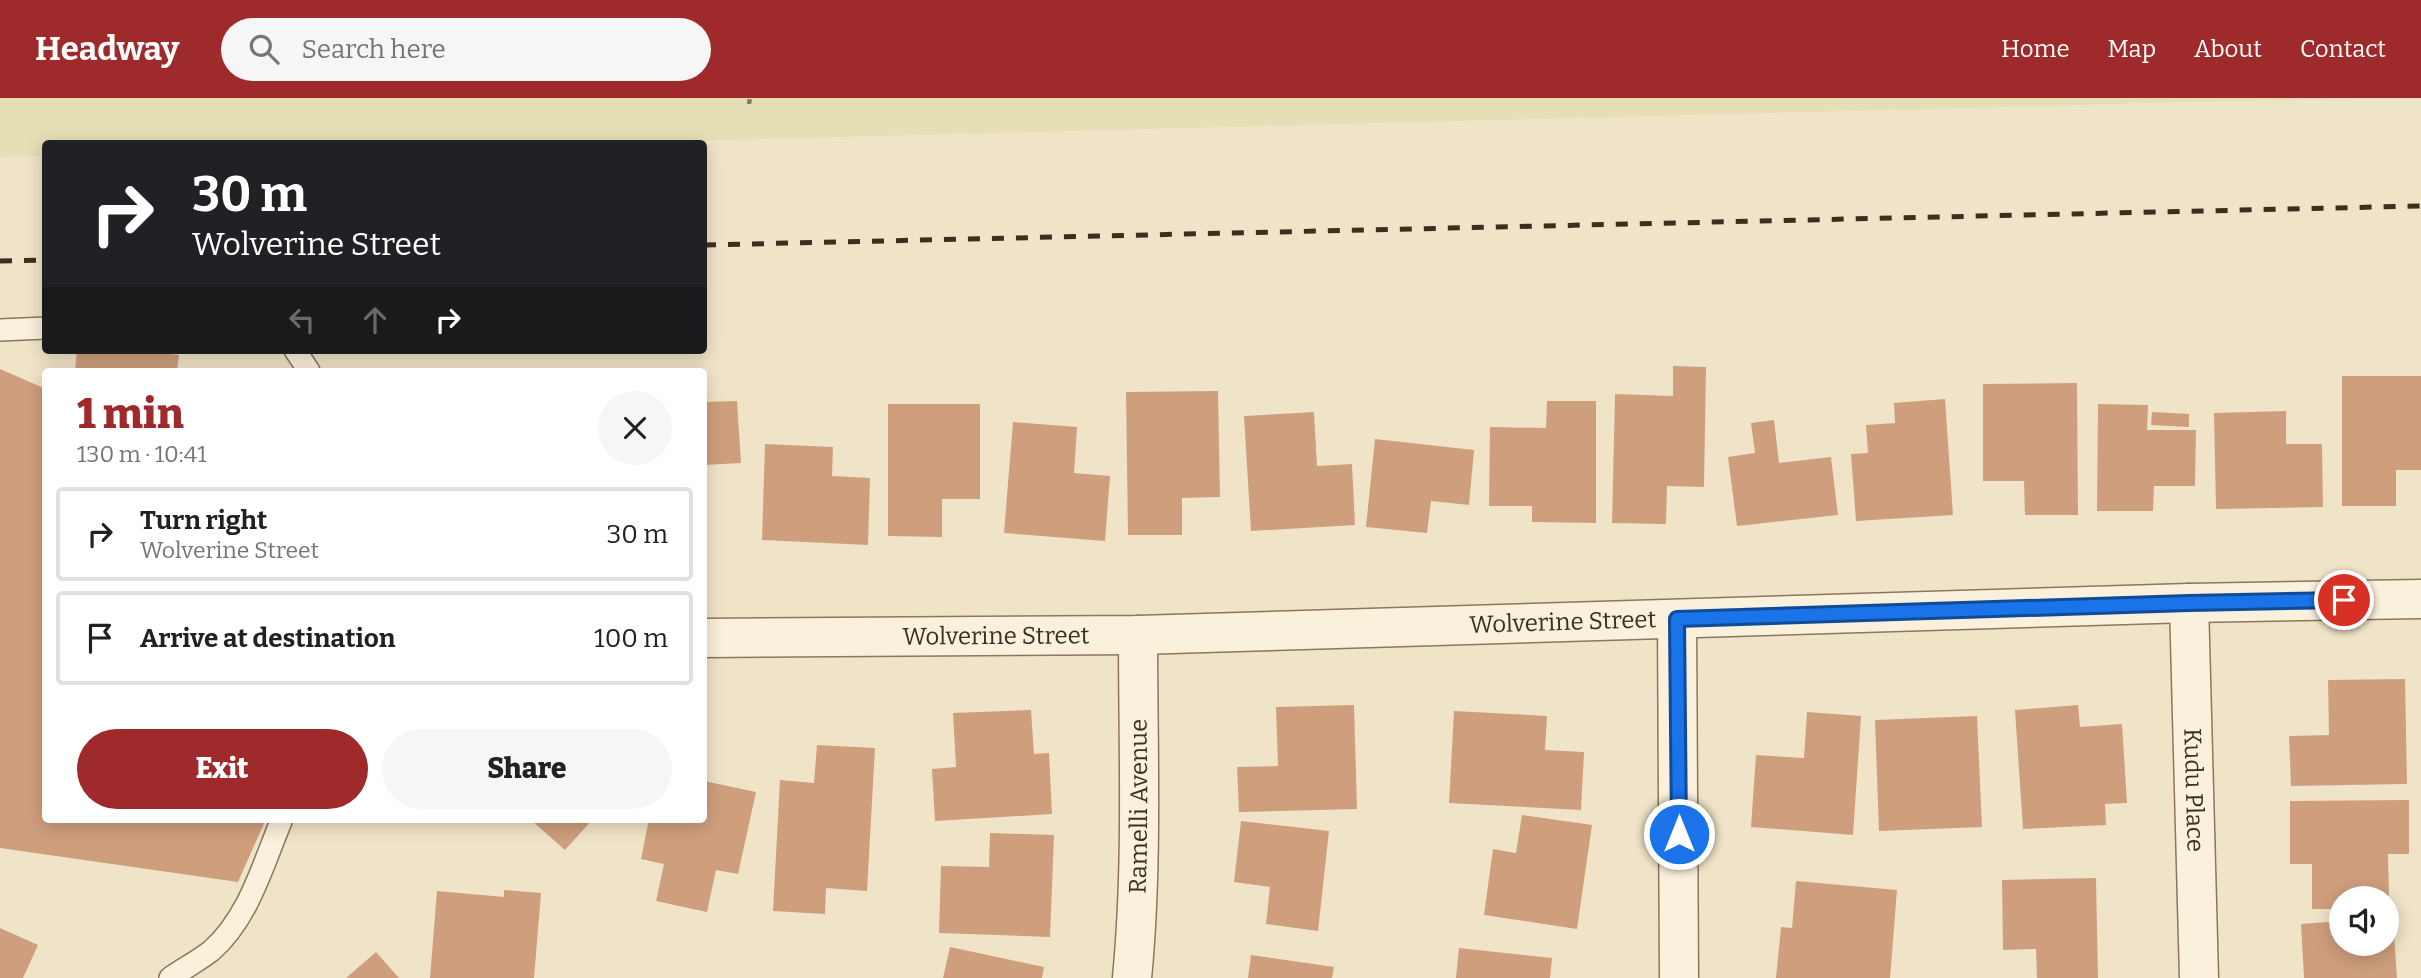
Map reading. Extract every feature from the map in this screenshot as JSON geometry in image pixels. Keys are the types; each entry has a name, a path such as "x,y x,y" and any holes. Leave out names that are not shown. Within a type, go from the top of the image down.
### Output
{"street":[{"name":"Wolverine Street","path":"707,638 1138,635 2189,603 2421,599"},
{"name":"Kudu Place","path":"2189,603 2199,978"},
{"path":"1677,619 1679,978"},
{"name":"Ramelli Avenue","path":"1132,978 1138,870 1138,635"}],"lane":[{"path":"0,330 42,328"},
{"path":"170,978 209,952 241,916 280,823"}],"shaded area":[{"path":"0,98 2351,98 707,140 42,140 42,156 0,157"}],"building":[{"path":"77,354 179,355 177,368 75,368"},
{"path":"1673,366 1706,367 1704,487 1667,486 1666,524 1612,523 1615,394 1673,396"},
{"path":"0,369 42,387 42,823 264,823 238,882 0,848"},
{"path":"2342,376 2421,376 2421,470 2396,470 2396,506 2342,506"},
{"path":"2077,383 2078,515 2025,515 2024,481 1983,481 1983,384"},
{"path":"1218,391 1220,497 1182,498 1182,535 1128,535 1126,392"},
{"path":"1945,399 1953,515 1856,521 1851,454 1868,453 1866,425 1895,423 1894,403"},
{"path":"737,401 741,463 707,465 707,402"},
{"path":"1547,401 1596,401 1596,523 1532,522 1532,506 1489,506 1490,427 1546,428"},
{"path":"888,404 980,404 980,499 942,499 942,537 888,536"},
{"path":"2098,404 2148,405 2147,430 2196,430 2195,486 2154,486 2153,511 2097,511"},
{"path":"2286,411 2286,444 2322,444 2323,507 2216,509 2214,413"},
{"path":"1314,412 1317,466 1352,464 1355,525 1251,531 1244,416"},
{"path":"2152,412 2189,414 2189,427 2151,425"},
{"path":"1774,420 1779,463 1831,457 1838,515 1737,526 1728,457 1755,453 1751,423"},
{"path":"1013,422 1077,427 1074,473 1110,476 1105,541 1004,533"},
{"path":"1375,439 1474,450 1469,505 1431,501 1427,533 1366,527"},
{"path":"765,444 833,447 832,476 870,478 868,545 762,540"},
{"path":"2405,679 2407,784 2291,786 2289,736 2329,735 2328,680"},
{"path":"1354,705 1357,809 1239,812 1237,767 1278,766 1276,707"},
{"path":"2078,705 2080,727 2122,724 2127,803 2105,804 2106,825 2023,829 2015,710"},
{"path":"1031,710 1034,754 1049,753 1052,814 935,821 932,769 956,767 953,713"},
{"path":"1454,711 1547,716 1545,750 1584,752 1581,810 1449,803"},
{"path":"1807,712 1861,716 1853,835 1751,827 1756,755 1804,758"},
{"path":"1977,716 1982,827 1879,831 1875,720"},
{"path":"817,745 875,748 867,891 826,888 825,914 773,911 780,780 814,783"},
{"path":"707,782 756,792 738,874 716,870 707,912 656,901 664,864 641,859 648,823 707,823"},
{"path":"2409,800 2409,854 2388,854 2389,886 2329,886 2329,909 2312,909 2312,864 2290,864 2290,801"},
{"path":"1522,815 1592,825 1577,929 1484,915 1493,849 1516,853"},
{"path":"1241,821 1329,831 1318,931 1266,924 1270,887 1234,882"},
{"path":"535,823 589,823 565,850"},
{"path":"990,833 1054,835 1050,937 939,933 941,866 989,867"},
{"path":"2096,878 2098,978 2037,978 2036,949 2003,950 2002,880"},
{"path":"1796,881 1897,890 1890,978 1776,978 1781,927 1792,928"},
{"path":"504,890 541,893 534,978 430,978 437,891 504,897"},
{"path":"2329,922 2329,956 2396,956 2397,978 2304,978 2301,924"},
{"path":"0,928 38,945 23,978 0,978"},
{"path":"950,947 1044,967 1042,978 943,978"},
{"path":"1459,948 1552,958 1550,978 1456,978"},
{"path":"376,952 399,978 346,978"},
{"path":"1251,955 1334,967 1332,978 1248,978"}],"railway":[{"path":"707,245 2421,206"},
{"path":"0,261 42,260"}],"route":[{"path":"1679,834 1677,619 2344,600"}]}
